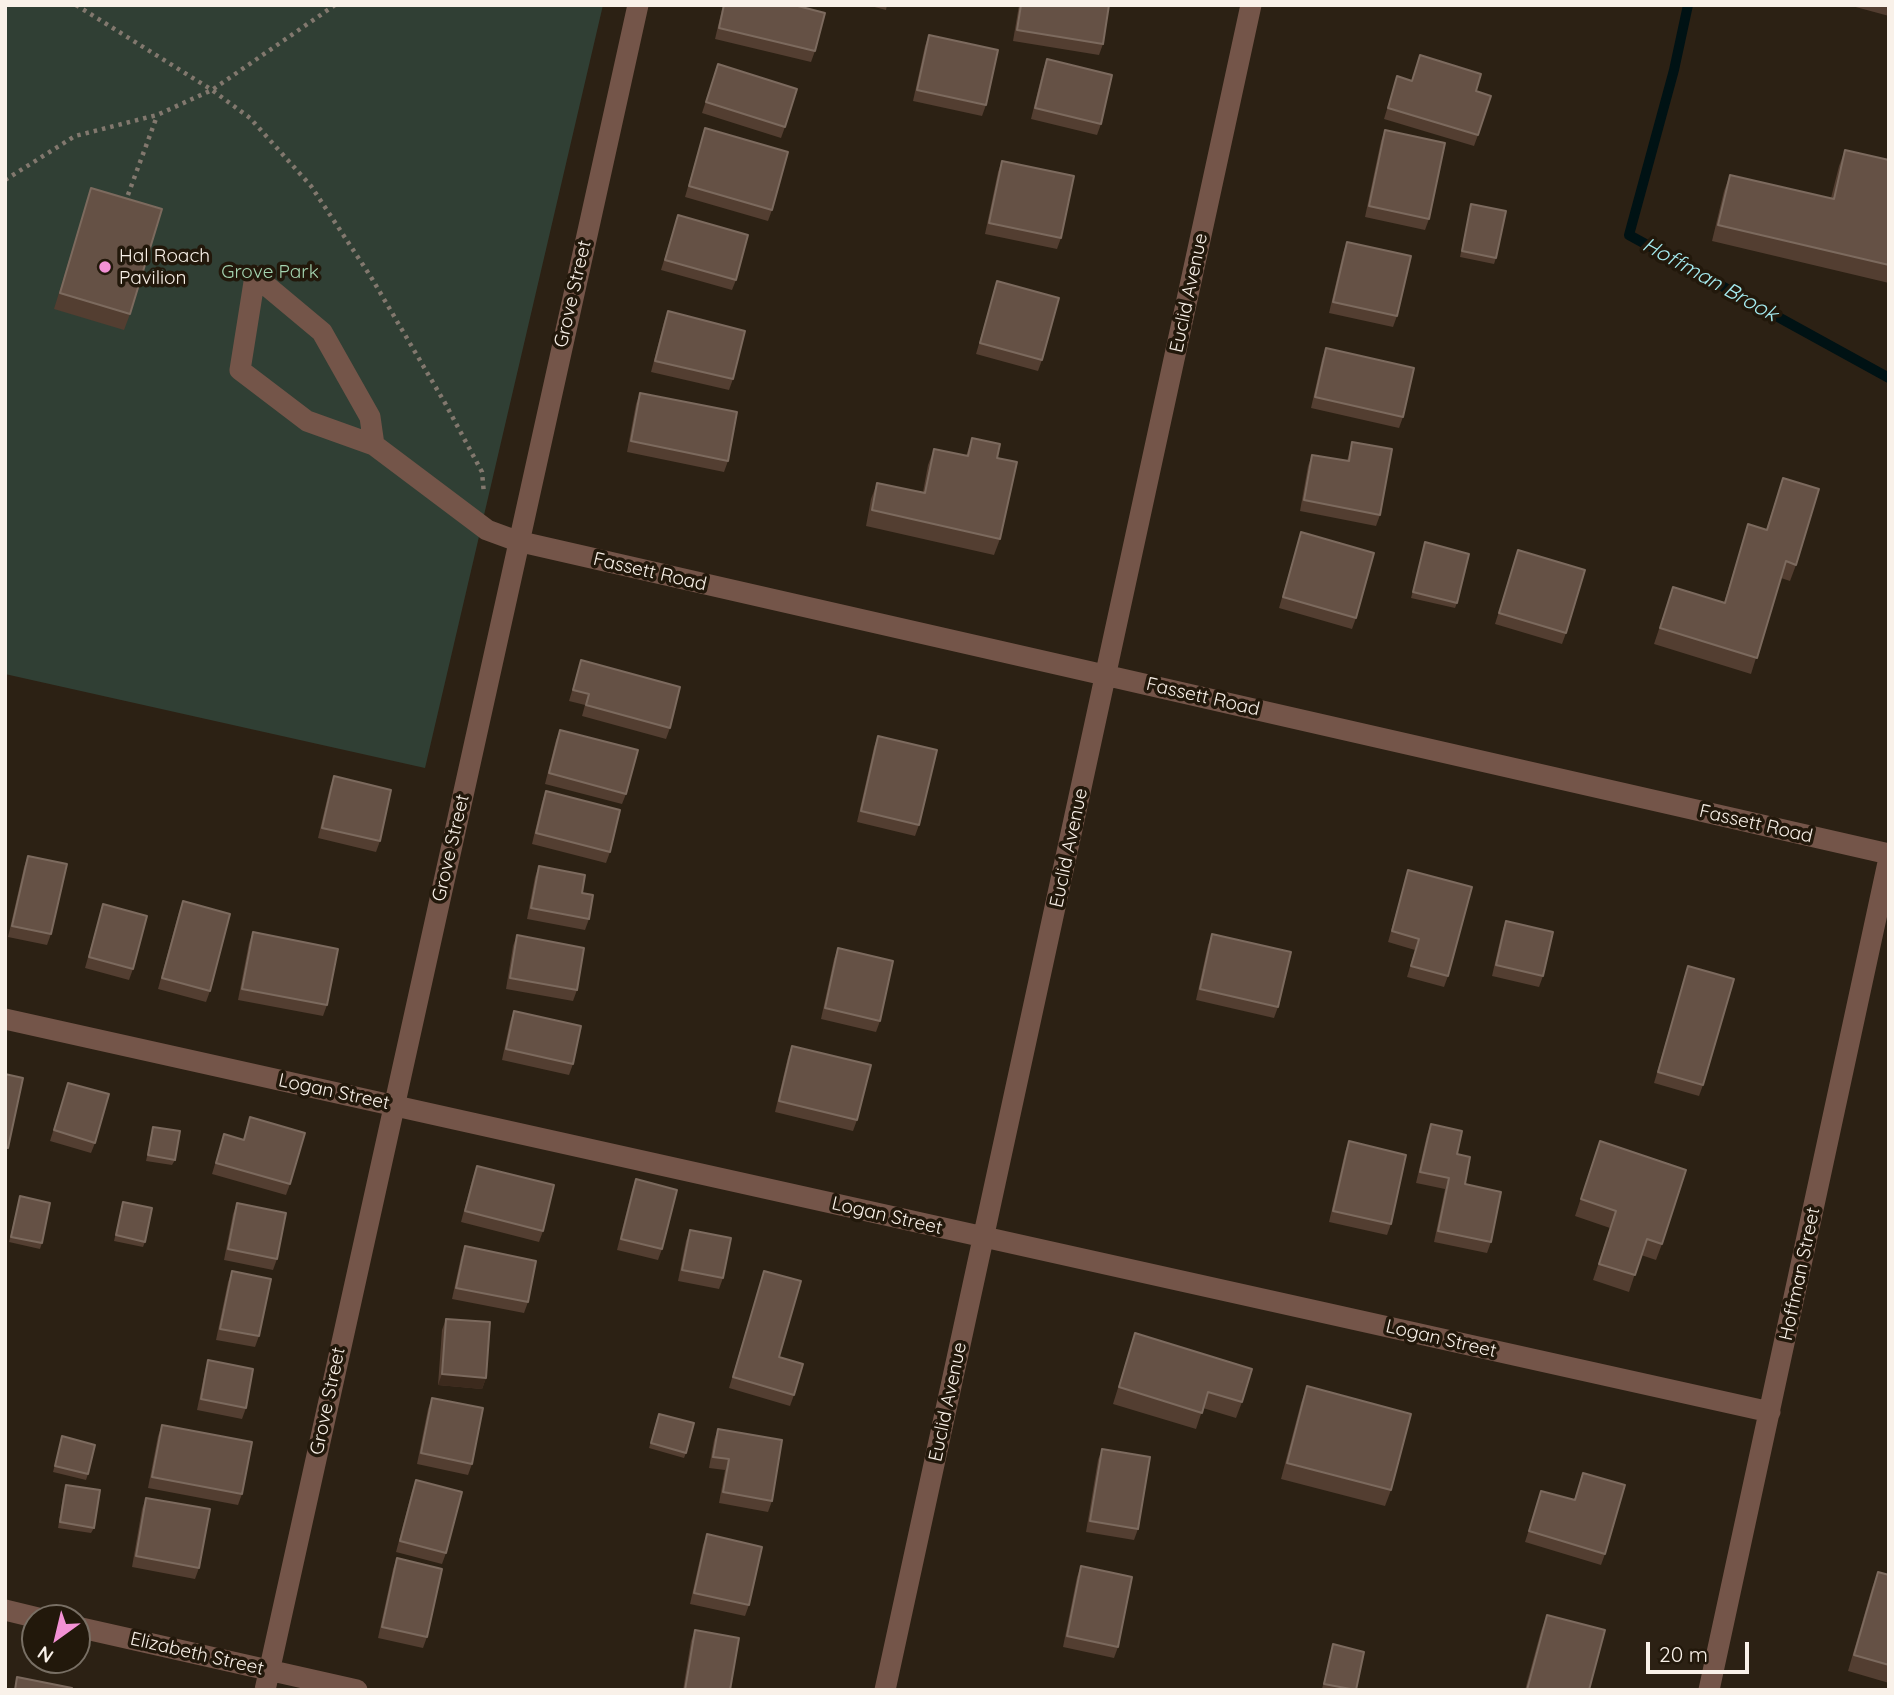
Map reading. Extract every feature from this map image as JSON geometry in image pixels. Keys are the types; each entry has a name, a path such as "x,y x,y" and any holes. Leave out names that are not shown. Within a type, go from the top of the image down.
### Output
{"street":[{"name":"Grove Street","path":"267,1680 467,779 517,541 638,5"},
{"name":"Euclid Avenue","path":"885,1690 1251,5"},
{"name":"Fassett Road","path":"374,445 370,417 322,332 255,276 240,370 307,421 374,445 487,530 517,541 1889,856"},
{"name":"Hoffman Street","path":"1709,1690 1889,856"},
{"name":"Logan Street","path":"5,1019 1770,1412"},
{"name":"Elizabeth Street","path":"91,1631 267,1680 357,1690"}],"path":[{"path":"76,5 212,90 250,118 311,186 371,278 445,403 482,472 487,530"},
{"path":"5,180 75,136 158,115 212,90 335,5"},
{"path":"121,215 158,115"}],"green space":[{"name":"Grove Park","path":"5,5 603,5 425,768 5,674"}],"building":[{"path":"724,5 794,5 825,13 815,51 719,28"},
{"path":"1021,5 1109,5 1103,44 1017,30"},
{"path":"929,35 998,50 986,105 917,90"},
{"path":"1420,55 1481,74 1476,91 1491,96 1478,135 1388,108 1397,76 1412,81"},
{"path":"1047,59 1112,75 1101,124 1035,108"},
{"path":"718,64 797,89 785,127 706,102"},
{"path":"705,128 788,152 772,210 689,186"},
{"path":"1385,130 1445,143 1429,219 1369,206"},
{"path":"1845,150 1889,160 1889,265 1718,225 1730,175 1834,199"},
{"path":"1002,161 1074,176 1061,238 989,223"},
{"name":"Hal Roach Pavilion","path":"91,188 162,209 130,314 60,293"},
{"path":"1471,204 1506,211 1496,258 1462,251"},
{"path":"678,215 748,235 736,280 665,260"},
{"path":"1347,242 1411,256 1397,316 1333,302"},
{"path":"997,281 1059,298 1042,360 980,343"},
{"path":"668,311 745,331 733,379 655,361"},
{"path":"1326,348 1414,368 1403,417 1315,397"},
{"path":"640,393 737,412 728,461 631,441"},
{"path":"972,438 1000,444 997,458 1017,462 1000,539 872,510 877,483 925,493 934,449 968,456"},
{"path":"1352,442 1392,449 1380,515 1304,500 1312,455 1349,461"},
{"path":"1783,478 1819,489 1796,565 1786,561 1757,658 1660,628 1673,587 1725,603 1748,524 1767,530"},
{"path":"1301,532 1374,553 1356,618 1283,597"},
{"path":"1425,542 1469,554 1457,603 1413,592"},
{"path":"1518,550 1585,570 1566,633 1499,613"},
{"path":"581,660 680,687 670,728 586,705 589,694 573,690"},
{"path":"560,730 638,750 626,794 549,773"},
{"path":"878,736 937,750 919,825 861,811"},
{"path":"334,776 391,790 380,841 322,828"},
{"path":"546,791 620,810 610,852 536,833"},
{"path":"28,856 67,864 51,934 12,926"},
{"path":"539,866 585,875 582,893 593,895 589,919 531,908"},
{"path":"1408,870 1472,887 1448,976 1411,966 1419,939 1392,931"},
{"path":"183,901 230,914 210,991 162,978"},
{"path":"103,904 147,916 133,969 89,957"},
{"path":"1506,921 1553,932 1543,976 1496,965"},
{"path":"253,932 338,949 327,1005 242,989"},
{"path":"1212,934 1291,952 1278,1007 1200,989"},
{"path":"517,935 584,948 577,990 510,978"},
{"path":"838,948 893,961 880,1021 825,1008"},
{"path":"1688,966 1734,979 1703,1085 1658,1072"},
{"path":"514,1011 581,1026 573,1064 506,1049"},
{"path":"792,1046 871,1065 857,1120 779,1101"},
{"path":"5,1074 23,1078 8,1148 5,1147"},
{"path":"68,1083 109,1094 95,1143 54,1130"},
{"path":"250,1117 305,1133 290,1184 216,1163 224,1134 244,1140"},
{"path":"1431,1124 1462,1131 1457,1154 1470,1157 1465,1184 1501,1192 1491,1242 1438,1231 1449,1178 1420,1172"},
{"path":"153,1127 180,1131 175,1160 148,1155"},
{"path":"1349,1141 1406,1155 1391,1224 1333,1211"},
{"path":"1600,1141 1686,1170 1662,1244 1647,1239 1635,1275 1599,1264 1616,1211 1581,1199"},
{"path":"477,1166 554,1185 543,1231 465,1211"},
{"path":"636,1179 677,1190 662,1249 621,1239"},
{"path":"20,1196 50,1203 42,1243 11,1237"},
{"path":"123,1202 152,1208 145,1242 116,1235"},
{"path":"237,1203 286,1213 277,1259 228,1249"},
{"path":"690,1230 731,1238 723,1278 682,1270"},
{"path":"465,1246 536,1261 528,1302 456,1288"},
{"path":"232,1271 271,1279 259,1336 220,1329"},
{"path":"764,1271 801,1281 779,1357 803,1364 794,1395 733,1377"},
{"path":"446,1319 490,1322 486,1378 442,1374"},
{"path":"1135,1333 1252,1369 1242,1402 1208,1392 1202,1413 1119,1387"},
{"path":"208,1360 253,1369 246,1408 201,1399"},
{"path":"1307,1386 1411,1414 1391,1490 1287,1463"},
{"path":"432,1398 483,1408 472,1464 421,1453"},
{"path":"659,1414 694,1423 686,1453 651,1443"},
{"path":"162,1425 252,1442 242,1494 152,1477"},
{"path":"718,1429 782,1440 772,1501 723,1492 729,1459 713,1457"},
{"path":"62,1436 95,1445 88,1474 55,1466"},
{"path":"1102,1449 1150,1457 1138,1529 1090,1521"},
{"path":"1583,1473 1625,1485 1605,1554 1529,1531 1541,1491 1575,1500"},
{"path":"416,1480 462,1492 446,1553 400,1541"},
{"path":"66,1485 100,1490 94,1528 60,1522"},
{"path":"146,1498 210,1509 199,1568 136,1556"},
{"path":"707,1534 762,1547 749,1605 694,1593"},
{"path":"397,1558 442,1569 427,1637 382,1627"},
{"path":"1081,1566 1132,1577 1118,1647 1067,1636"},
{"path":"1878,1572 1889,1575 1889,1665 1854,1655"},
{"path":"1547,1615 1605,1630 1589,1690 1527,1690"},
{"path":"695,1630 739,1638 730,1690 685,1690"},
{"path":"1333,1644 1364,1652 1356,1690 1324,1684"},
{"path":"17,1677 72,1688 72,1690 15,1690"}],"waterway":[{"name":"Hoffman Brook","path":"1688,5 1674,70 1629,235 1889,378"}],"place":[{"name":"Hal Roach Pavilion","path":"105,267"}]}
